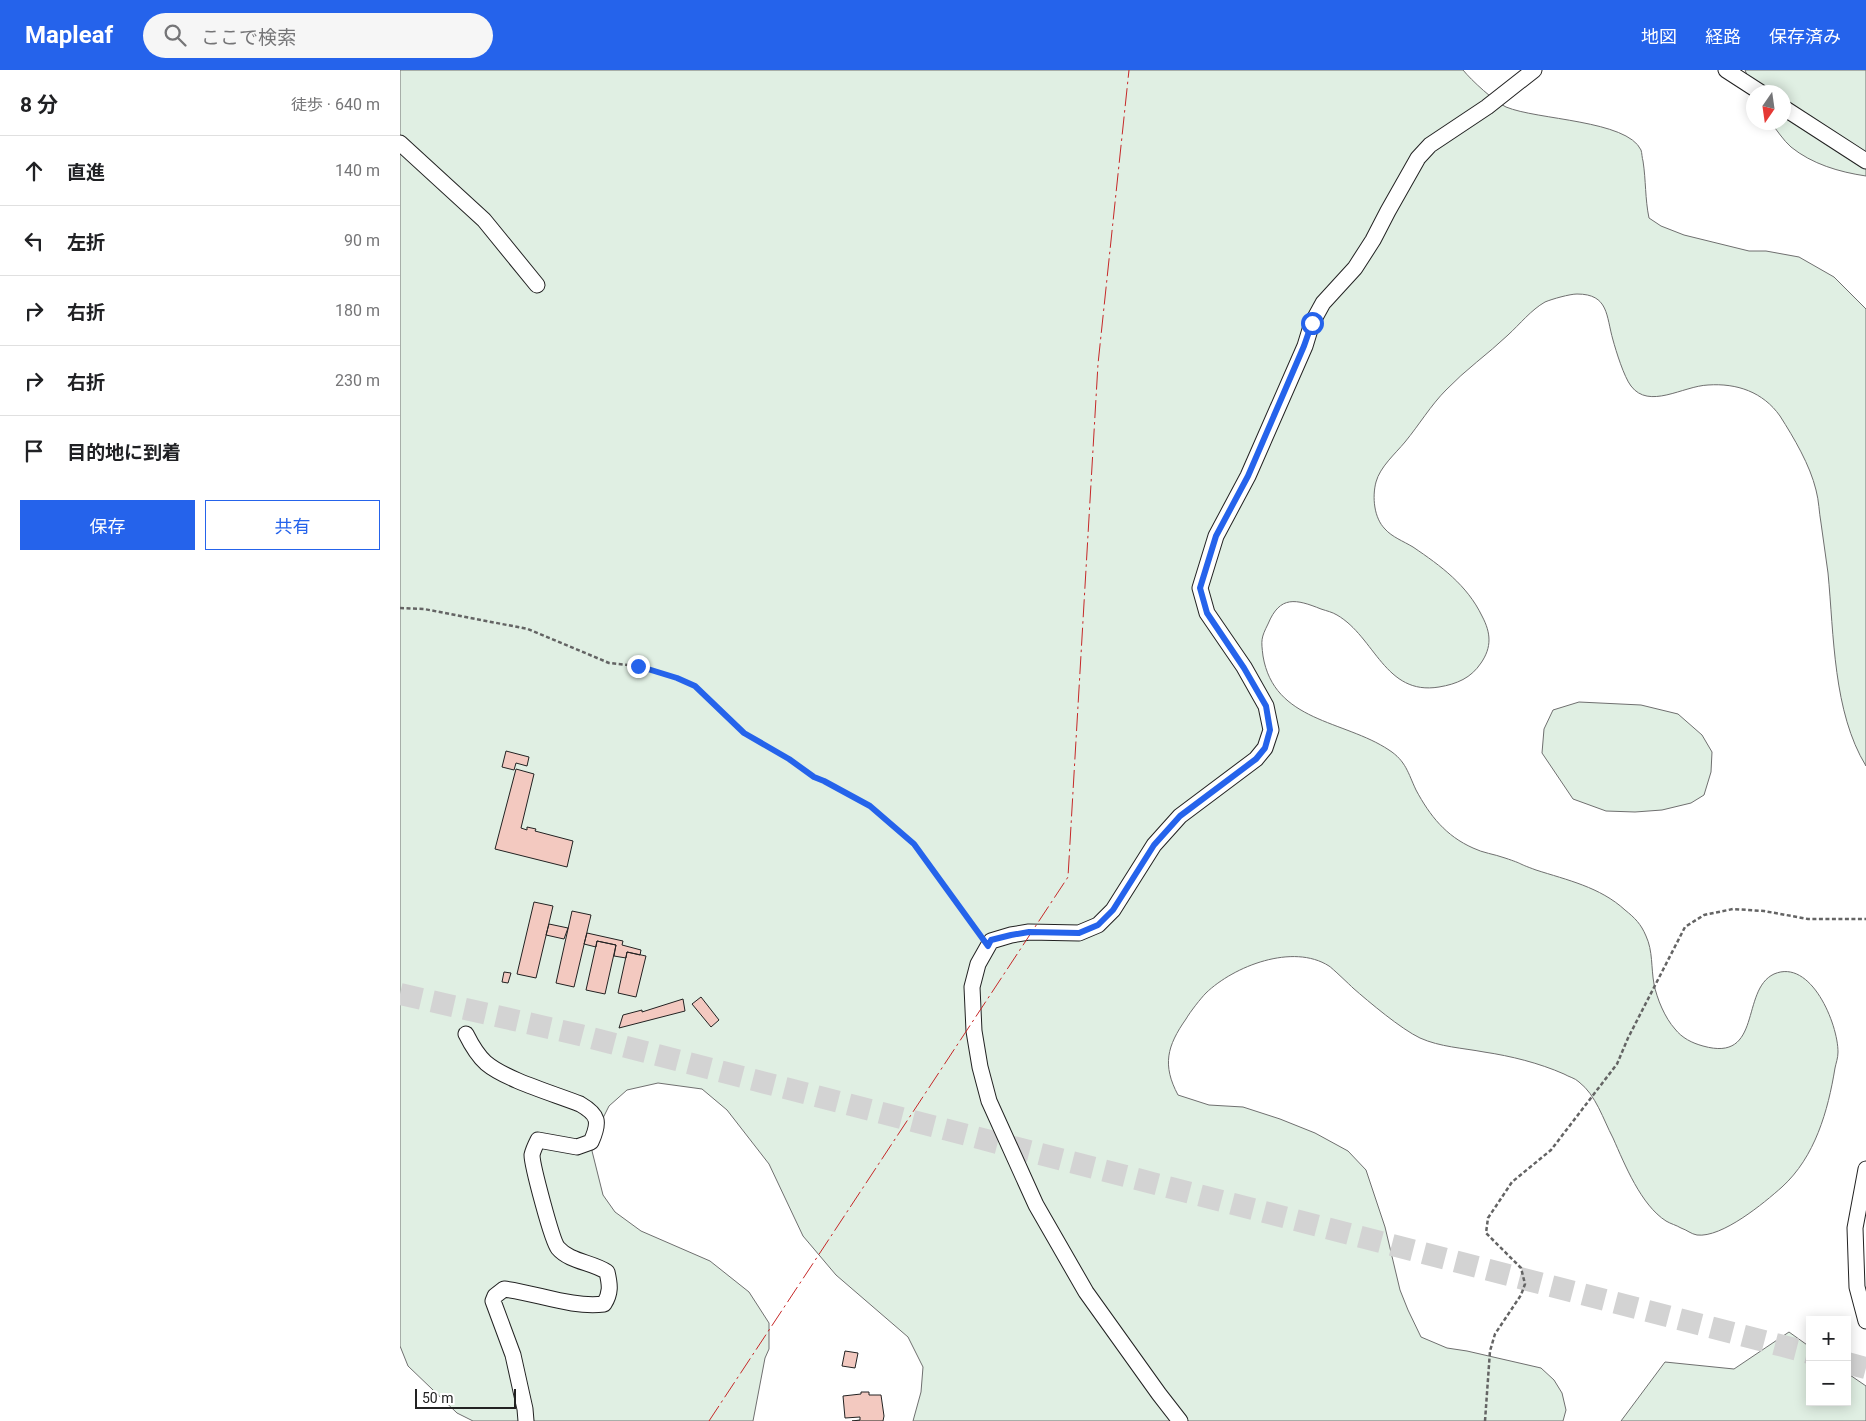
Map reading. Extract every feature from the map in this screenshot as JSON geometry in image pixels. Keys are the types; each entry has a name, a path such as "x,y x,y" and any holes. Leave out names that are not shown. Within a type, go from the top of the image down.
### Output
{"street":[{"path":"1180,1421 1086,1292 1036,1205 989,1101 980,1067 974,1031 972,987 978,964 991,940 1029,932 1079,933 1098,925 1113,910 1154,845 1180,816 1256,759 1265,748 1270,730 1266,706 1244,668 1207,613 1200,588 1216,536 1248,476 1312,323 1323,303 1355,268 1373,240 1418,158 1430,145 1488,107 1534,70"},
{"path":"1726,70 1749,85"},
{"path":"1791,113 1866,161"},
{"path":"400,143 484,220 537,284"},
{"path":"466,1034 471,1045 486,1063 507,1076 580,1104 591,1110 597,1118 596,1131 591,1142 577,1147 538,1140 532,1154 551,1235 557,1248 568,1257 597,1266 606,1272 610,1283 610,1294 604,1304 590,1306 504,1289 495,1296 493,1301 513,1355 526,1409 526,1421"},
{"path":"1866,1169 1855,1228 1857,1287 1866,1321"}],"path":[{"path":"400,608 424,609 528,629 609,663 638,666 677,678 695,686 744,733 789,759 814,777 870,806 914,844 988,946"},
{"path":"1485,1421 1490,1351 1495,1334 1521,1295 1525,1284 1521,1268 1486,1233 1488,1218 1512,1182 1551,1150 1617,1064 1628,1038 1684,927 1704,915 1733,909 1808,919 1866,919"}],"green space":[{"path":"400,70 1463,70 1483,90 1506,107 1600,127 1618,132 1632,140 1641,150 1649,218 1661,226 1684,235 1749,251 1766,251 1799,257 1834,277 1866,309 1866,766 1855,745 1841,698 1834,647 1828,573 1817,494 1810,471 1791,433 1780,416 1766,401 1757,395 1739,388 1708,385 1667,395 1647,396 1638,393 1628,382 1623,370 1614,345 1607,315 1601,302 1587,295 1574,294 1552,299 1530,313 1441,396 1384,466 1376,482 1374,494 1375,507 1381,524 1391,534 1423,554 1452,577 1469,595 1482,616 1489,634 1489,646 1485,657 1473,673 1463,680 1446,686 1421,687 1406,683 1382,663 1350,625 1331,612 1304,603 1290,602 1278,608 1263,636 1263,656 1270,678 1281,694 1296,707 1313,716 1371,740 1395,754 1406,768 1416,790 1433,817 1455,838 1477,850 1511,860 1594,890 1605,895 1632,916 1642,928 1648,942 1654,984 1662,1008 1671,1025 1684,1038 1703,1046 1722,1048 1735,1044 1743,1035 1757,994 1764,982 1774,974 1787,972 1800,976 1811,984 1828,1011 1837,1040 1838,1056 1824,1117 1803,1162 1782,1187 1742,1218 1718,1231 1697,1235 1666,1221 1657,1214 1641,1195 1628,1172 1595,1100 1585,1087 1577,1081 1545,1066 1525,1060 1444,1045 1420,1038 1385,1015 1329,966 1315,959 1282,957 1264,961 1232,974 1206,993 1174,1038 1168,1065 1178,1095 1209,1105 1243,1107 1280,1119 1315,1133 1348,1151 1366,1170 1385,1227 1400,1290 1421,1337 1447,1348 1541,1368 1554,1380 1562,1393 1566,1410 1563,1421 913,1421 921,1392 923,1367 908,1337 836,1275 803,1236 769,1164 727,1110 702,1089 658,1083 627,1090 609,1106 596,1132 592,1151 603,1195 615,1212 641,1231 710,1261 749,1292 769,1323 769,1349 765,1358 753,1421 473,1421 457,1413 408,1366 400,1346"},
{"path":"1745,70 1866,70 1866,176 1817,163 1799,153 1783,138 1777,130 1791,130 1791,85 1751,85"},
{"path":"1579,702 1641,705 1678,714 1702,735 1712,752 1711,772 1704,795 1691,803 1662,810 1635,812 1606,811 1573,799 1542,753 1544,729 1553,710"},
{"path":"1789,1332 1806,1344 1806,1406 1851,1406 1851,1376 1866,1386 1866,1421 1621,1421 1665,1362 1734,1369"}],"building":[{"path":"506,751 529,757 527,766 516,763 514,770 502,767"},
{"path":"516,769 534,774 521,828 527,830 527,827 536,829 535,831 573,841 567,867 495,849"},
{"path":"534,902 553,906 536,978 517,974"},
{"path":"572,911 591,915 574,987 556,983"},
{"path":"549,924 568,928 564,939 546,935"},
{"path":"587,933 623,941 622,945 641,950 640,955 627,952 626,958 614,956 616,945 597,941 596,947 584,944"},
{"path":"597,941 616,945 605,994 586,990"},
{"path":"627,952 646,956 636,997 618,993"},
{"path":"504,972 511,973 508,983 502,982"},
{"path":"701,997 719,1020 711,1027 692,1004"},
{"path":"683,999 685,1011 619,1028 623,1015 642,1010 642,1012"},
{"path":"845,1351 858,1353 855,1368 842,1366"},
{"path":"861,1392 869,1392 869,1395 881,1395 883,1421 852,1421 860,1420 860,1417 845,1418 843,1396 861,1394"}],"tunnel":[{"path":"400,994 580,1035 1806,1352"},
{"path":"1851,1364 1866,1368"}],"power":[{"path":"709,1421 1068,877 1098,364 1129,70"}],"route":[{"path":"638,666 677,678 695,686 744,733 789,759 814,777 870,806 914,844 988,946 991,940 1011,935 1029,932 1042,934 1079,933 1098,925 1113,910 1154,845 1180,816 1256,759 1265,748 1270,730 1266,706 1244,668 1207,613 1200,588 1216,536 1248,476 1312,323"}]}
